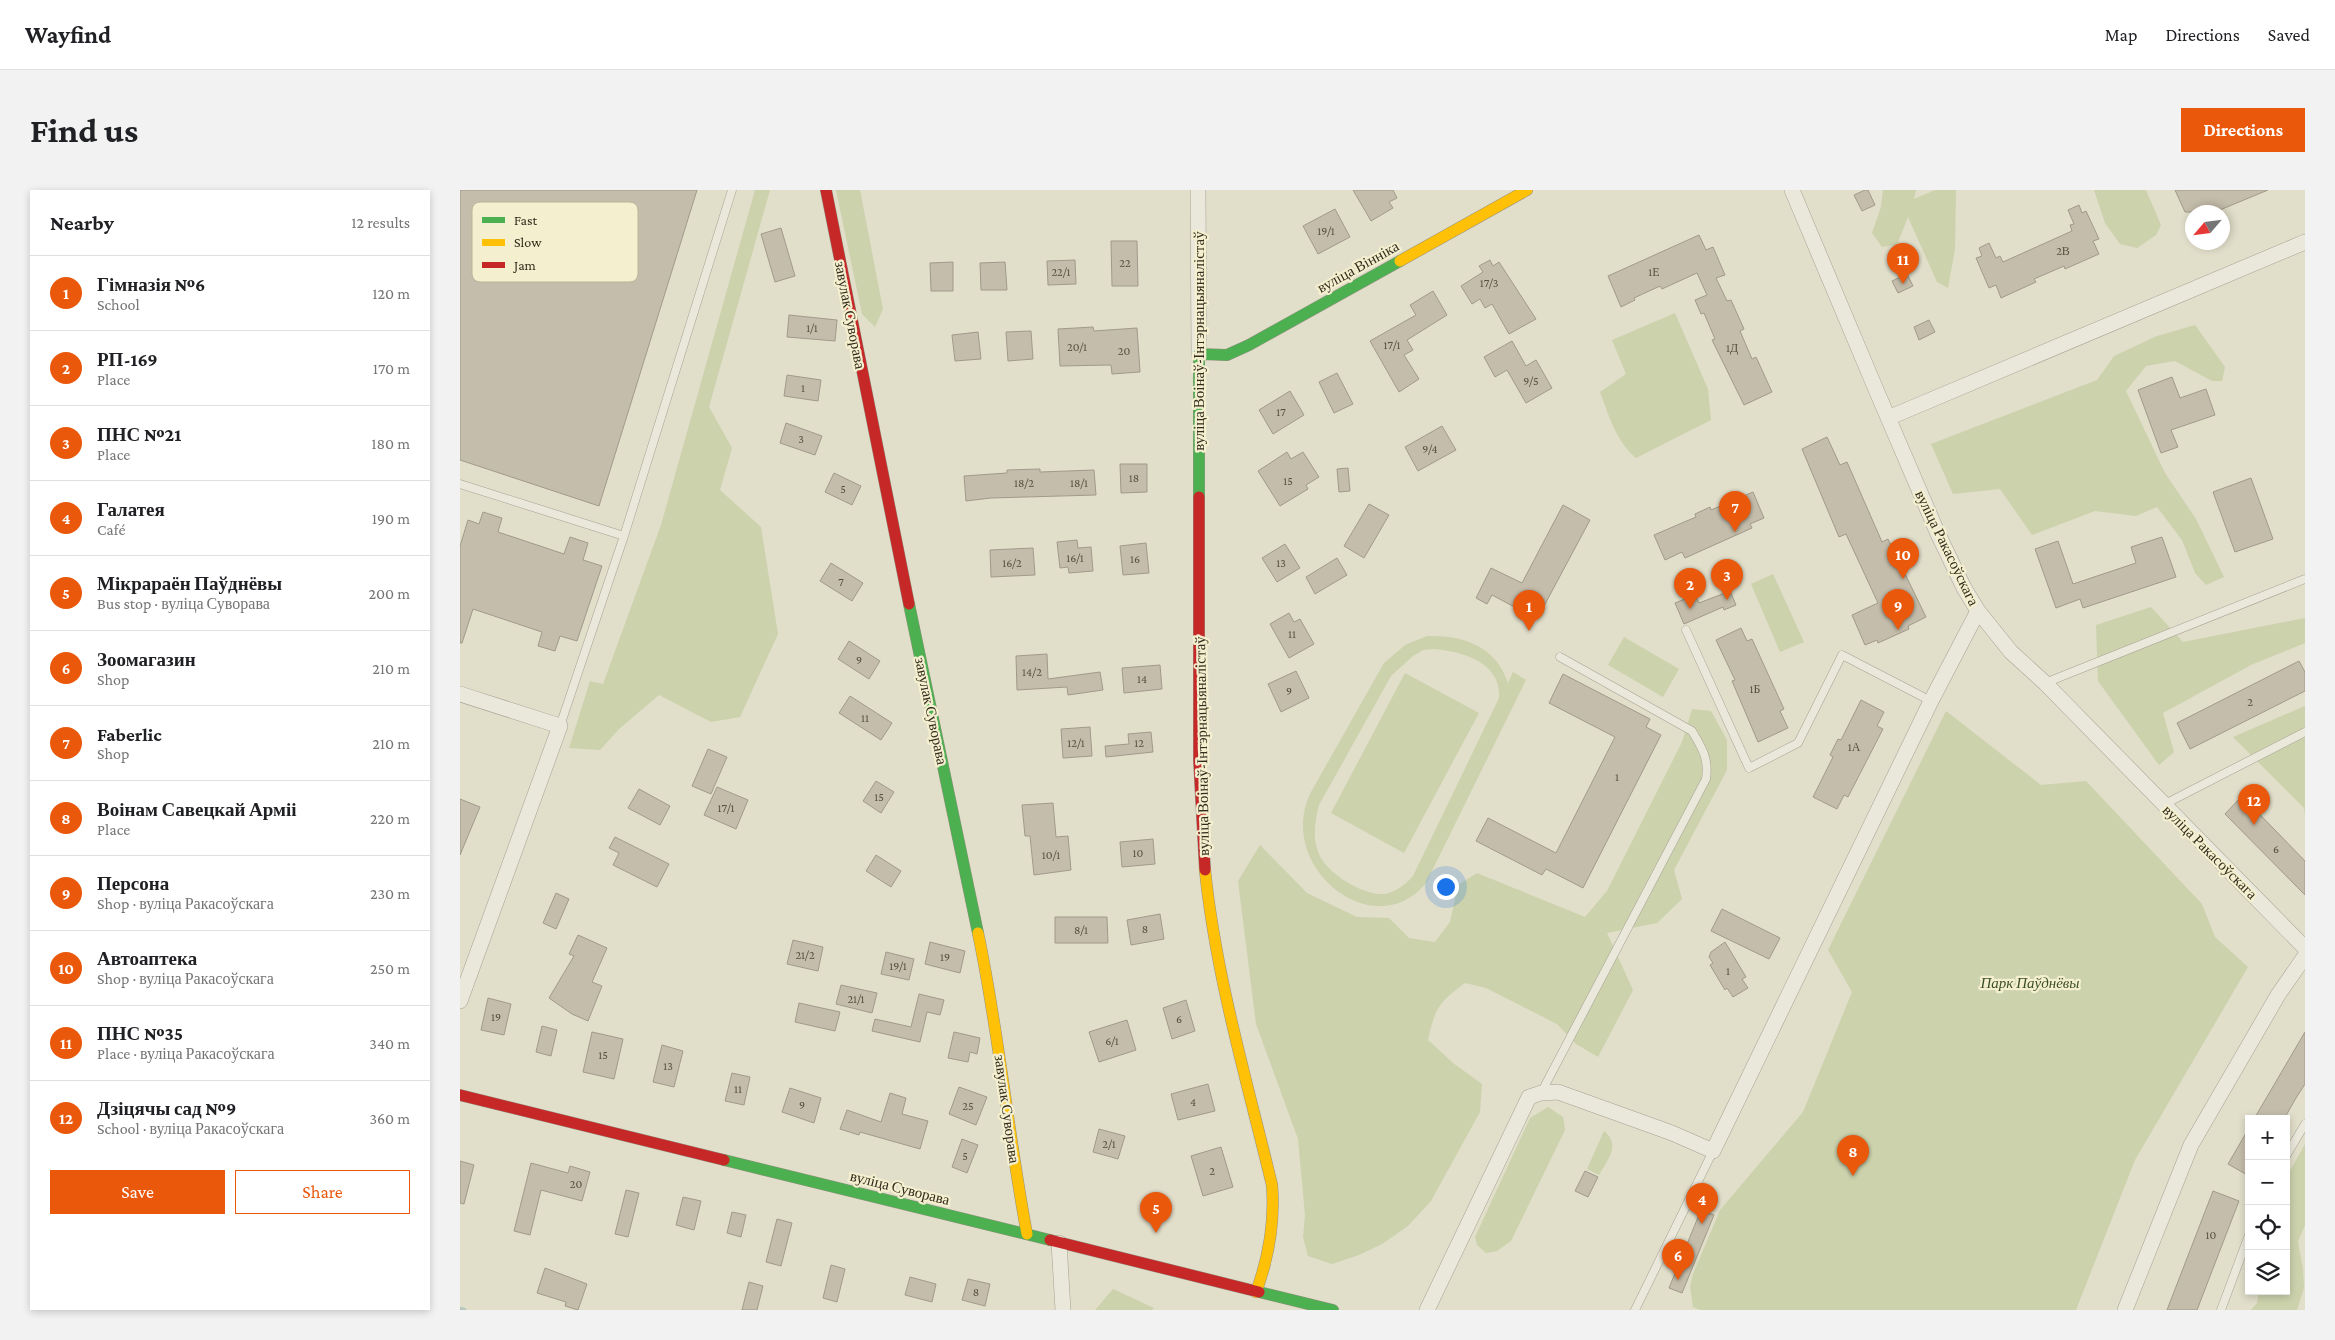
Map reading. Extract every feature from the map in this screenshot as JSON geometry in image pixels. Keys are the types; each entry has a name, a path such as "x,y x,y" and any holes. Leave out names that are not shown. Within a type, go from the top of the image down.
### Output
{"street":[{"name":"завулак Суворава","path":"826,190 880,464 992,993 1014,1165 1027,1234"},
{"name":"вуліца Воінаў-Інтэрнацыяналістаў","path":"1198,190 1199,708 1201,798 1205,871 1218,963 1227,1007 1272,1185 1274,1209 1272,1234 1265,1267 1256,1292"},
{"name":"вуліца Вінніка","path":"1199,354 1227,356 1528,190"},
{"name":"вуліца Ракасоўскага","path":"1792,190 1938,534 1978,611 2011,652 2045,683 2305,948"},
{"path":"1888,418 2305,242"},
{"path":"1427,1310 1529,1097 1541,1093 1558,1092 1672,1133 1713,1151 1931,701 1978,611"},
{"path":"460,694 560,726 460,1001"},
{"path":"2125,1310 2191,1145 2278,995 2305,956"},
{"name":"вуліца Суворава","path":"460,1095 1333,1310"},
{"path":"1059,1243 1063,1310"}],"lane":[{"path":"560,726 624,536 732,190"},
{"path":"460,484 624,536"},
{"path":"2045,683 2305,579"},
{"path":"1686,630 1749,768 1798,743 1842,655 1931,701"},
{"path":"1541,1093 1706,779 1708,764 1705,752 1692,731 1560,657"},
{"path":"2163,805 2305,732"},
{"path":"2290,1149 2305,1124"},
{"path":"1635,1310 1713,1151"},
{"path":"2221,1310 2245,1246"}],"green space":[{"path":"755,190 770,190 709,407 732,448 720,490 761,527 778,634 740,717 711,722 659,695 619,729 600,750 569,748 590,681 603,684 661,525"},
{"path":"836,190 860,190 883,309 875,327 862,314"},
{"path":"1883,190 1916,190 1914,199 1935,190 1956,190 1955,249 1948,288 1937,282 1908,217 1897,245 1882,247 1872,233 1881,207"},
{"path":"2094,190 2146,190 2161,225 2156,235 2137,248 2120,244 2105,223"},
{"path":"1675,313 1708,389 1711,420 1636,458 1618,436 1600,392 1626,374 1612,340"},
{"path":"2195,325 2225,367 2222,381 2212,381 2175,361 2146,366 2126,391 2165,473 2196,519 2224,577 2206,585 2195,573 2182,540 2157,507 2136,516 2095,511 2032,535 2000,489 1953,494 1931,444 2097,380 2114,356 2157,336"},
{"path":"1773,574 1804,642 1780,652 1751,584"},
{"path":"2151,607 2183,642 2305,618 2305,643 2251,665 2163,713 2174,752 2159,765 2098,681 2096,625"},
{"path":"1427,636 1440,636 1465,641 1487,652 1503,670 1508,683 1513,672 1526,680 1426,883 1405,900 1381,906 1357,902 1335,889 1317,870 1306,846 1303,820 1311,792 1384,663 1405,645","holes":["1423,650 1445,650 1468,656 1487,668 1494,676 1498,686 1499,698 1413,876 1389,893 1376,894 1347,882 1323,862 1317,848 1315,836 1315,823 1319,805 1391,676 1413,656"]},
{"path":"1624,637 1679,669 1663,697 1608,665"},
{"path":"1405,673 1479,713 1404,853 1331,813"},
{"path":"2305,706 2305,816 2304,808 2233,737"},
{"path":"1692,709 1711,711 1727,740 1727,770 1674,870 1682,899 1657,923 1607,933 1633,990 1598,1057 1576,1044 1557,1024 1486,988 1465,983 1449,995 1439,1007 1433,1020 1428,1040 1453,1063 1482,1084 1480,1112 1431,1201 1408,1226 1382,1244 1359,1255 1332,1264 1308,1256 1303,1237 1305,1215 1298,1139 1256,1024 1238,881 1260,845 1307,893 1357,917 1389,918 1409,938 1435,942 1450,922 1458,885 1477,873 1585,917 1607,891 1682,742"},
{"name":"Парк Паўднёвы","path":"1946,711 2041,785 2086,781 2202,904 2215,937 2248,967 2135,1160 2076,1310 1701,1310 1693,1307 1690,1286 1693,1274 1720,1210 1803,1112 1852,992 1828,950"},
{"path":"1548,1107 1563,1117 1565,1130 1511,1241 1497,1251 1486,1253 1477,1245 1475,1237 1530,1118"},
{"path":"1604,1131 1612,1142 1612,1147 1609,1158 1599,1175 1587,1169"},
{"path":"2305,1144 2305,1225 2298,1242 2304,1288 2297,1310 2251,1310 2257,1303 2258,1295 2290,1295 2290,1171"},
{"path":"1113,1289 1154,1308 1152,1310 1095,1310"}],"building":[{"path":"460,190 697,190 599,506 460,460"},
{"path":"1353,190 1393,190 1397,198 1389,202 1393,208 1371,221"},
{"path":"1868,190 1875,205 1862,211 1854,195"},
{"path":"2175,190 2268,190 2230,206 2185,205 2185,212"},
{"path":"2079,205 2082,213 2086,211 2099,239 2093,241 2099,254 2065,269 2064,266 2034,279 2036,282 2001,298 1996,285 1989,288 1976,258 1982,256 1979,248 1989,243 1996,258 2000,256 2003,262 2072,231 2070,225 2074,224 2068,210"},
{"path":"1335,209 1350,237 1318,254 1303,226"},
{"path":"781,228 795,276 775,282 761,234"},
{"path":"1699,235 1706,250 1713,247 1725,275 1716,278 1727,301 1731,300 1744,329 1740,331 1752,359 1756,357 1772,392 1744,405 1712,340 1715,339 1704,313 1701,314 1695,300 1707,295 1697,273 1662,289 1660,286 1634,298 1635,300 1621,307 1608,276"},
{"path":"1111,241 1137,241 1138,286 1112,286"},
{"path":"1075,260 1076,284 1048,285 1047,261"},
{"path":"1490,260 1493,266 1499,262 1536,319 1509,334 1492,304 1485,308 1480,299 1472,304 1461,286 1483,272 1479,266"},
{"path":"953,262 953,291 931,291 930,263"},
{"path":"1005,262 1007,290 981,290 980,263"},
{"path":"1907,274 1913,286 1898,293 1892,281"},
{"path":"1433,291 1447,315 1407,340 1413,350 1404,355 1419,379 1399,392 1370,341 1416,315 1410,305"},
{"path":"789,315 837,320 835,341 787,337"},
{"path":"1929,320 1935,332 1919,340 1914,327"},
{"path":"1093,327 1094,331 1137,328 1140,372 1112,374 1111,365 1060,366 1058,329"},
{"path":"1031,331 1033,359 1008,361 1006,332"},
{"path":"978,332 981,359 955,361 952,335"},
{"path":"1512,341 1526,366 1536,360 1552,388 1526,403 1507,370 1495,377 1484,357"},
{"path":"1337,373 1353,404 1334,413 1319,382"},
{"path":"787,375 821,380 818,401 784,396"},
{"path":"2172,377 2180,398 2206,389 2215,415 2171,430 2178,447 2161,453 2138,390"},
{"path":"1290,391 1304,415 1273,434 1259,410"},
{"path":"786,423 822,436 815,455 780,443"},
{"path":"1442,426 1456,450 1418,471 1405,447"},
{"path":"1827,437 1840,465 1847,462 1882,542 1888,539 1926,617 1908,626 1909,629 1878,643 1877,640 1865,645 1852,615 1878,603 1846,534 1839,537 1802,449"},
{"path":"1287,452 1291,459 1303,452 1319,477 1306,485 1308,489 1280,506 1258,471"},
{"path":"1120,464 1147,464 1147,492 1121,493"},
{"path":"1348,468 1350,491 1339,492 1337,469"},
{"path":"1040,469 1040,472 1094,470 1096,495 991,498 966,501 964,476 1007,473 1007,470"},
{"path":"834,473 861,486 852,505 825,492"},
{"path":"2251,478 2273,539 2235,552 2213,492"},
{"path":"1753,492 1764,518 1750,524 1752,528 1685,558 1682,552 1665,560 1654,535 1696,517 1695,514 1710,507 1711,510"},
{"path":"1369,504 1389,515 1364,558 1344,546"},
{"path":"1563,505 1590,520 1537,619 1492,595 1487,604 1476,598 1491,568 1522,583"},
{"path":"483,512 502,518 498,532 564,554 570,537 588,543 583,560 602,566 577,641 560,636 555,651 538,646 542,632 473,609 462,643 460,643 460,546 468,520 479,524"},
{"path":"2162,537 2176,577 2083,608 2080,599 2056,608 2035,549 2058,541 2073,584 2136,563 2131,547"},
{"path":"1077,540 1078,548 1091,547 1093,571 1069,573 1068,567 1060,568 1057,542"},
{"path":"1146,543 1149,573 1123,575 1120,546"},
{"path":"1285,544 1300,568 1277,582 1262,558"},
{"path":"1033,548 1035,575 991,577 990,550"},
{"path":"1337,558 1347,575 1315,594 1306,577"},
{"path":"831,563 863,583 852,601 820,581"},
{"path":"1730,591 1736,605 1724,610 1723,607 1684,624 1675,603 1695,595 1699,603"},
{"path":"1289,613 1294,622 1300,619 1314,644 1289,658 1270,624"},
{"path":"1741,628 1747,641 1752,639 1784,709 1780,711 1788,728 1758,742 1732,681 1735,680 1716,640"},
{"path":"849,641 880,661 869,679 838,659"},
{"path":"1047,654 1048,679 1100,672 1103,690 1068,695 1067,687 1017,690 1016,656"},
{"path":"2299,661 2305,672 2305,691 2190,749 2177,723"},
{"path":"1160,665 1162,689 1124,693 1122,668"},
{"path":"1296,671 1309,698 1281,712 1268,684"},
{"path":"1563,674 1650,719 1646,727 1661,735 1583,888 1546,869 1542,875 1476,841 1488,818 1556,853 1615,737 1549,703"},
{"path":"850,696 892,723 881,740 839,713"},
{"path":"1861,700 1884,712 1877,726 1883,729 1848,797 1844,795 1837,809 1813,797 1833,757 1830,755 1838,739 1841,740"},
{"path":"1090,727 1092,756 1063,758 1061,729"},
{"path":"1151,732 1153,752 1106,757 1105,746 1129,744 1128,734"},
{"path":"708,749 727,757 711,794 692,786"},
{"path":"876,781 894,792 881,813 863,801"},
{"path":"717,787 748,800 736,829 704,815"},
{"path":"639,789 670,806 660,825 628,808"},
{"path":"2242,796 2305,861 2305,895 2225,814"},
{"path":"460,799 480,807 460,855"},
{"path":"1053,803 1056,837 1068,836 1071,870 1034,875 1030,836 1025,836 1022,805"},
{"path":"615,837 669,864 657,887 613,865 619,853 609,848"},
{"path":"1153,839 1155,864 1122,867 1120,842"},
{"path":"876,855 901,871 891,887 866,871"},
{"path":"556,893 569,899 556,929 543,923"},
{"path":"1722,909 1780,938 1769,959 1711,931"},
{"path":"1160,914 1164,939 1131,945 1127,920"},
{"path":"1055,917 1107,917 1108,943 1055,943"},
{"path":"578,935 607,948 592,982 602,986 588,1021 572,1014 549,998 574,956 569,954"},
{"path":"793,940 823,947 818,971 787,964"},
{"path":"930,942 965,951 960,973 925,964"},
{"path":"1725,942 1746,977 1742,979 1748,988 1733,997 1727,988 1725,990 1710,965 1713,963 1709,957 1711,952"},
{"path":"886,952 914,959 909,980 881,974"},
{"path":"841,985 877,993 872,1013 836,1004"},
{"path":"919,994 944,1000 940,1015 927,1012 920,1042 872,1031 875,1019 911,1027"},
{"path":"488,998 511,1004 504,1035 481,1030"},
{"path":"1186,1000 1195,1031 1172,1039 1163,1008"},
{"path":"799,1003 840,1012 835,1031 795,1022"},
{"path":"1127,1020 1136,1050 1099,1062 1089,1032"},
{"path":"542,1026 557,1030 551,1056 536,1052"},
{"path":"592,1032 623,1039 614,1079 583,1072"},
{"path":"954,1032 980,1038 977,1054 970,1052 968,1062 948,1058"},
{"path":"2305,1032 2305,1084 2286,1115 2256,1115"},
{"path":"662,1045 683,1051 674,1087 653,1082"},
{"path":"732,1073 750,1077 744,1105 725,1101"},
{"path":"1208,1084 1215,1111 1178,1120 1171,1094"},
{"path":"959,1087 987,1097 976,1125 949,1114"},
{"path":"790,1088 821,1098 814,1123 782,1112"},
{"path":"890,1093 906,1098 902,1114 928,1121 920,1149 860,1132 859,1135 840,1129 847,1110 881,1122"},
{"path":"1099,1129 1125,1136 1118,1159 1093,1152"},
{"path":"2245,1135 2245,1174 2228,1164"},
{"path":"962,1139 978,1145 967,1173 952,1167"},
{"path":"1221,1147 1233,1187 1203,1196 1191,1156"},
{"path":"460,1161 474,1165 464,1204 460,1203"},
{"path":"531,1163 568,1173 570,1166 590,1172 582,1201 541,1190 530,1235 514,1231"},
{"path":"1585,1171 1598,1177 1588,1197 1575,1191"},
{"path":"626,1190 639,1193 628,1237 615,1234"},
{"path":"2213,1191 2239,1201 2197,1310 2167,1310"},
{"path":"683,1197 701,1201 694,1230 676,1225"},
{"path":"1701,1210 1714,1215 1682,1293 1669,1288"},
{"path":"732,1212 746,1215 741,1237 727,1233"},
{"path":"777,1219 792,1223 781,1266 766,1262"},
{"path":"831,1265 845,1269 837,1302 823,1298"},
{"path":"545,1268 587,1284 578,1310 565,1306 566,1302 537,1293"},
{"path":"910,1277 936,1284 932,1302 905,1295"},
{"path":"968,1279 990,1284 985,1306 962,1300"},
{"path":"749,1282 763,1286 757,1310 742,1310"}],"waterway":[{"path":"460,1309 464,1310"}],"traffic: fast":[{"path":"1199,497 1199,354 1227,355 1249,345 1400,261"},
{"path":"909,604 978,933"},
{"path":"724,1160 1050,1240"},
{"path":"1259,1292 1333,1310"}],"traffic: slow":[{"path":"1400,261 1527,190"},
{"path":"1205,870 1224,989 1272,1185 1273,1213 1270,1240 1256,1292"},
{"path":"978,933 992,1008 1027,1234"}],"traffic: jam":[{"path":"826,190 909,604"},
{"path":"1199,497 1199,760 1205,870"},
{"path":"460,1095 724,1160"},
{"path":"1050,1240 1259,1292"}],"place":[{"name":"ПНС №35","path":"1903,284"},
{"name":"Faberlic","path":"1735,532"},
{"name":"Автоаптека","path":"1903,579"},
{"name":"ПНС №21","path":"1727,600"},
{"name":"РП-169","path":"1690,609"},
{"name":"Персона","path":"1898,630"},
{"name":"Гімназія №6","path":"1529,631"},
{"name":"Дзіцячы сад №9","path":"2254,825"},
{"name":"Воінам Савецкай Арміі","path":"1853,1176"},
{"name":"Галатея","path":"1702,1224"},
{"name":"Мікрараён Паўднёвы","path":"1156,1233"},
{"name":"Зоомагазин","path":"1678,1280"}]}
